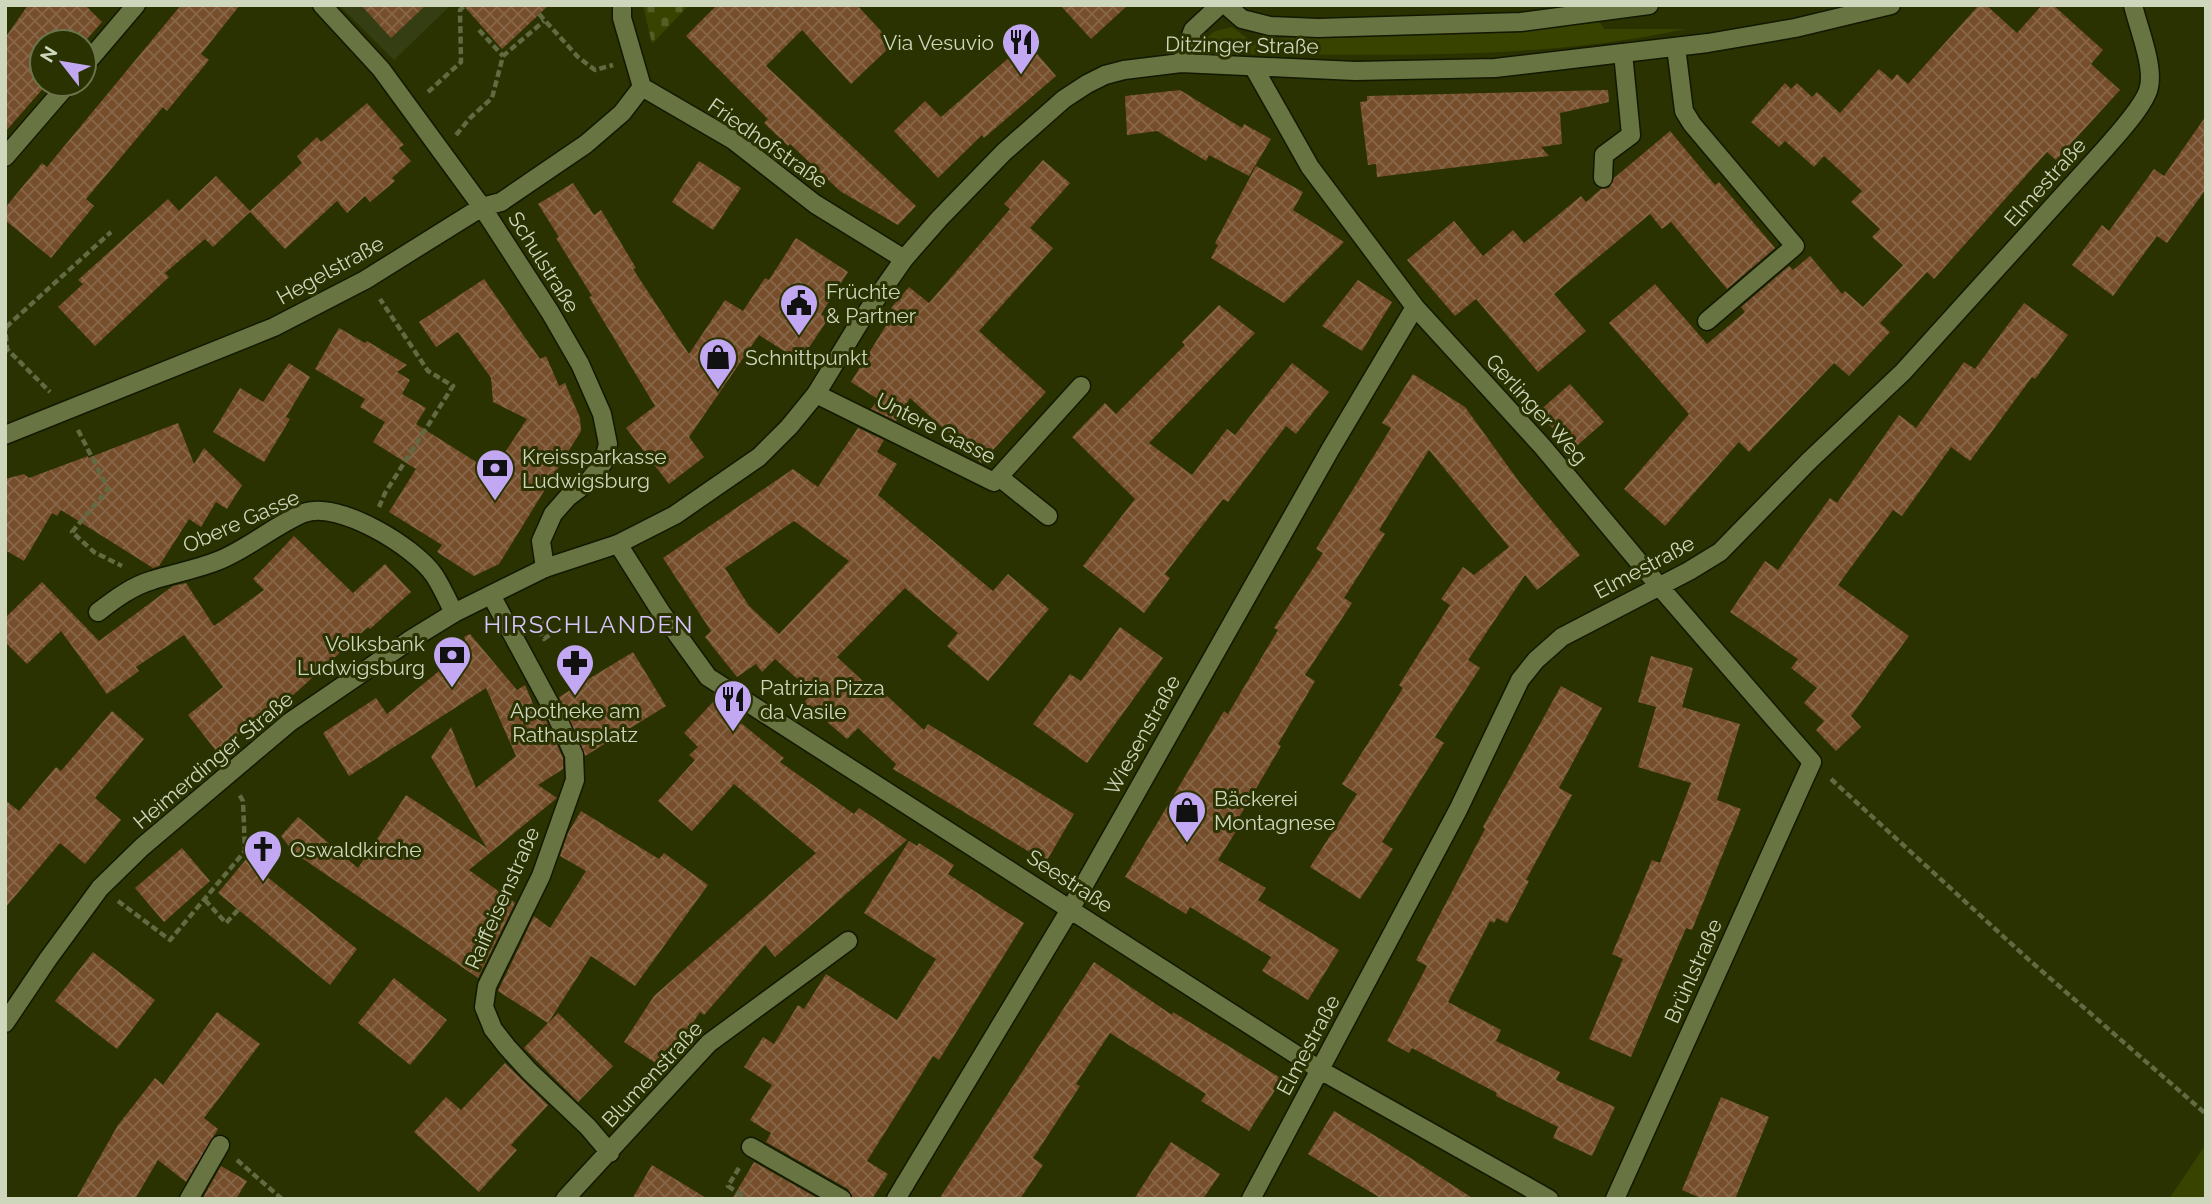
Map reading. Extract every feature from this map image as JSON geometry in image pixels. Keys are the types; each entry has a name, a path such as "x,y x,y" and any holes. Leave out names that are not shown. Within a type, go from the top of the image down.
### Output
{"street":[{"path":"98,50 136,5"},
{"name":"Schulstraße","path":"321,5 381,69 482,207 551,312 580,364 602,414 608,444 603,463 587,483 568,497 553,514 541,541 545,568"},
{"path":"622,5 622,18 642,87"},
{"path":"1181,63 1193,30 1220,5"},
{"path":"1226,5 1242,19 1270,26 1318,28 1521,22 1649,5"},
{"name":"Ditzinger Straße","path":"618,544 675,515 759,457 789,427 816,394 858,325 904,259 939,219 1004,152 1064,99 1105,75 1181,63 1355,71 1494,68 1676,47 1795,28 1891,5"},
{"name":"Elmestraße","path":"1251,1199 1458,810 1520,680 1536,660 1562,637 1720,552 1809,461 1903,372 2104,150 2135,112 2149,88 2148,63 2133,5"},
{"path":"1676,47 1684,111 1795,246 1707,321"},
{"path":"1603,178 1604,155 1631,135 1623,53"},
{"name":"Gerlinger Weg","path":"1254,68 1310,167 1415,307 1542,446 1812,762"},
{"name":"Hegelstraße","path":"5,435 274,327 365,280 482,207 501,202 586,144 622,113 642,87"},
{"name":"Friedhofstraße","path":"642,87 733,140 816,204 904,259"},
{"path":"5,157 56,98"},
{"name":"Wiesenstraße","path":"900,1191 1071,908 1317,473 1415,307"},
{"name":"Untere Gasse","path":"816,394 994,482 1081,386"},
{"path":"999,477 1048,516"},
{"name":"Obere Gasse","path":"98,612 133,588 222,559 307,512 327,513 370,526 391,537 434,574 454,613"},
{"name":"Heimerdinger Straße","path":"5,1023 55,948 100,888 152,838 290,722 454,613 545,568 618,544"},
{"name":"Seestraße","path":"618,544 661,612 708,677 1320,1070 1549,1199"},
{"name":"Raiffeisenstraße","path":"491,595 557,717 574,755 575,780 541,876 487,986 484,1007 493,1029 507,1047 588,1127 610,1153"},
{"name":"Brühlstraße","path":"1615,1199 1812,762"},
{"name":"Blumenstraße","path":"565,1199 709,1043 848,941"},
{"path":"189,1199 220,1146"},
{"path":"751,1147 842,1199"}],"path":[{"path":"409,108 461,62 460,10 465,5"},
{"path":"540,14 578,57 595,70 634,60"},
{"path":"439,149 457,135 470,118 492,98 503,56 544,21"},
{"path":"479,30 503,56"},
{"path":"111,232 6,325 7,349 66,409 97,463 108,489 72,532 94,552 125,567"},
{"path":"365,280 428,370 453,386 385,494 370,526"},
{"path":"1812,762 2028,959 2206,1114"},
{"path":"100,888 170,940 245,851 243,801"},
{"path":"205,900 226,923 239,911"},
{"path":"220,1146 282,1199"},
{"path":"747,1199 728,1186 751,1147"}],"shaded area":[{"path":"339,5 451,5 394,60"}],"green space":[{"path":"643,5 689,5 652,44"},
{"path":"1599,21 1604,29 1686,29 1569,47 1450,54 1213,54 1205,43 1212,33 1232,27 1251,41 1308,36 1519,32"},
{"path":"2206,1144 2206,1199 2169,1199"}],"building":[{"path":"28,5 85,5 102,22 97,28 28,28 28,98 35,98 5,132 5,38"},
{"path":"181,5 240,5 201,54 209,60 167,111 163,107 86,199 94,206 51,258 5,220 5,208 42,163 47,167"},
{"path":"361,5 426,5 391,38"},
{"path":"463,5 549,5 502,49"},
{"path":"717,5 857,5 893,44 851,84 802,30 766,66 916,206 898,225 840,191 790,144 788,146 764,123 768,119 686,36"},
{"path":"1060,5 1128,5 1091,39"},
{"path":"1979,5 1986,5 2017,33 2042,5 2053,5 2103,50 2091,64 2120,90 2056,160 2047,152 1934,279 1927,272 1880,323 1890,332 1849,376 1834,363 1749,452 1739,442 1665,526 1624,489 1689,414 1609,323 1655,284 1707,344 1745,312 1741,307 1789,266 1793,270 1810,256 1842,294 1845,291 1863,307 1903,265 1872,237 1880,229 1851,202 1862,191 1824,156 1814,167 1785,141 1779,147 1751,122 1785,83 1791,89 1797,83 1812,97 1817,92 1840,113 1879,69 1892,80 1897,74 1908,84"},
{"path":"1027,42 1056,76 984,138 982,135 938,178 894,131 925,101 941,117"},
{"path":"1180,90 1242,128 1244,124 1271,139 1249,176 1209,155 1206,161 1157,131 1127,135 1125,96"},
{"path":"1608,90 1609,102 1560,113 1562,144 1541,147 1549,156 1377,177 1376,164 1368,165 1360,102 1367,101 1367,96"},
{"path":"367,103 404,145 399,148 411,161 392,178 395,181 370,202 365,196 347,213 337,201 285,249 250,212 213,247 205,239 165,273 169,277 95,346 58,307 83,284 78,280 168,199 179,211 216,176 250,211 302,163 297,156 317,137 321,142"},
{"path":"2206,116 2206,189 2167,243 2157,236 2113,296 2072,265 2102,225 2109,231 2154,169 2164,176"},
{"path":"1670,131 1715,185 1719,182 1775,248 1727,289 1671,222 1662,229 1650,214 1554,294 1586,331 1538,372 1476,299 1455,316 1407,260 1454,221 1483,256 1513,230 1524,243 1581,196 1586,202 1601,189 1609,188 1614,178"},
{"path":"1043,160 1070,183 1030,228 1053,248 979,331 1046,392 981,463 910,398 896,421 871,409 878,399 851,382 895,311 891,308 909,287 929,303 1010,209 1004,204"},
{"path":"699,161 741,188 713,230 672,202"},
{"path":"1256,166 1303,192 1293,210 1344,242 1284,303 1211,258 1218,245 1215,243"},
{"path":"573,183 594,215 601,210 636,268 633,269 689,354 725,300 743,311 765,278 769,280 796,238 848,272 821,314 828,319 800,361 759,335 689,437 704,457 669,484 626,428 655,406 589,297 592,296 538,204"},
{"path":"484,279 540,359 546,356 559,386 565,383 580,418 581,431 499,564 474,576 437,552 442,545 389,512 416,469 373,442 385,422 360,407 365,399 315,369 339,328 365,343 367,341 407,365 397,372 410,380 402,394 426,408 416,424 492,472 527,419 493,402 491,378 458,332 436,347 419,322"},
{"path":"1358,280 1392,302 1362,351 1322,326"},
{"path":"2024,303 2068,335 2035,379 2032,377 1970,461 1951,447 1902,516 1893,510 1838,585 1909,636 1851,716 1861,727 1836,751 1816,730 1824,721 1804,703 1817,688 1791,668 1798,659 1730,612 1765,561 1778,570 1830,498 1837,503 1899,415 1916,428 1964,362 1975,369"},
{"path":"1219,305 1255,333 1149,443 1192,475 1227,429 1235,435 1292,363 1329,392 1296,434 1286,426 1228,502 1223,499 1165,574 1170,578 1144,613 1083,566 1135,499 1072,437 1105,403 1116,414 1185,345 1182,342"},
{"path":"289,363 310,377 286,417 290,419 264,462 213,432 240,388 263,402"},
{"path":"1413,374 1465,407 1520,483 1580,555 1537,590 1525,575 1468,660 1480,668 1435,737 1444,743 1382,842 1393,849 1360,899 1310,867 1357,794 1342,784 1403,688 1399,685 1450,605 1441,599 1463,567 1474,575 1509,547 1429,450 1379,530 1385,534 1344,598 1352,603 1305,675 1315,681 1278,744 1281,746 1234,826 1238,828 1218,860 1266,888 1258,900 1339,950 1308,1000 1262,971 1271,957 1190,907 1186,914 1125,877 1224,711 1228,714 1278,630 1274,628 1323,553 1316,549 1391,428 1382,423"},
{"path":"1570,384 1604,422 1572,450 1538,412"},
{"path":"178,423 194,464 204,448 242,485 227,509 216,502 201,527 189,519 159,566 153,568 61,510 57,516 52,513 24,561 5,550 5,479 24,474 29,478"},
{"path":"858,428 884,440 877,452 897,464 878,495 993,591 1008,574 1049,609 988,681 947,646 958,633 905,588 837,657 881,698 885,694 924,730 928,724 1074,814 1046,862 893,769 896,764 858,728 847,739 804,702 813,693 775,659 762,672 756,664 737,677 705,637 711,631 663,558 793,469 818,487","holes":["794,521 849,561 779,634 749,606 725,568"]},
{"path":"294,536 353,593 385,564 411,592 370,629 368,627 291,699 269,716 267,713 217,752 188,715 223,687 184,635 136,667 139,671 107,694 61,631 27,664 5,642 5,618 42,582 99,641 173,586 186,583 214,626 264,590 253,579"},
{"path":"1120,627 1163,658 1087,763 1033,724 1070,674 1081,681"},
{"path":"470,634 517,690 525,685 536,711 540,709 547,722 563,758 563,769 538,785 557,798 469,870 515,903 478,978 293,852 281,836 298,817 358,868 406,795 487,848 431,757 451,727 476,788 516,756 486,688 349,776 323,733 376,698 387,714 468,647 464,637"},
{"path":"633,652 666,706 585,756 559,697"},
{"path":"1651,656 1693,668 1682,707 1740,724 1717,800 1741,809 1692,930 1686,928 1631,1057 1589,1039 1623,959 1612,954 1652,860 1660,863 1691,783 1638,767 1656,707 1638,702"},
{"path":"1561,686 1602,708 1559,788 1572,795 1526,880 1529,881 1507,923 1497,918 1494,923 1490,921 1448,1002 1501,1030 1496,1041 1560,1072 1556,1080 1615,1107 1592,1156 1553,1138 1558,1127 1496,1096 1497,1093 1412,1048 1409,1053 1387,1041 1427,966 1416,960 1485,829 1483,827"},
{"path":"714,701 784,758 780,762 854,814 859,808 907,840 775,957 765,945 704,1015 700,1012 663,1068 624,1042 654,996 816,853 734,784 692,831 658,801 695,760 689,755 698,747 684,733"},
{"path":"112,711 144,739 95,798 121,820 85,864 60,843 5,908 5,800 19,811 56,767 61,771"},
{"path":"581,811 659,859 664,853 708,885 635,986 591,956 548,1023 498,991 534,916 550,928 586,871 560,856 568,833"},
{"path":"263,839 282,855 266,876 357,949 330,985 218,893"},
{"path":"909,841 917,846 919,843 954,865 948,874 1024,923 939,1060 933,1056 867,1161 888,1174 872,1199 853,1199 848,1189 766,1142 771,1133 750,1120 772,1085 744,1067 763,1037 774,1044 798,1005 804,1009 826,974 897,1020 936,959 864,913"},
{"path":"182,848 210,881 164,922 135,888"},
{"path":"93,952 155,1000 117,1049 55,1001"},
{"path":"1094,962 1172,1015 1173,1012 1282,1079 1249,1131 1201,1101 1206,1094 1110,1033 1076,1084 1080,1086 1033,1158 1043,1165 1020,1199 939,1199"},
{"path":"394,978 447,1020 410,1065 358,1023"},
{"path":"217,1012 260,1044 204,1118 218,1129 186,1182 158,1160 135,1199 76,1199 118,1125 155,1078 163,1085"},
{"path":"558,1013 613,1066 578,1102 524,1048"},
{"path":"505,1063 548,1105 511,1145 517,1150 479,1192 414,1132 446,1097 461,1110"},
{"path":"1721,1097 1769,1117 1735,1199 1703,1199 1682,1190"},
{"path":"1334,1111 1474,1199 1382,1199 1308,1154"},
{"path":"1171,1142 1220,1174 1203,1199 1134,1199"},
{"path":"754,1162 819,1199 732,1199"},
{"path":"652,1165 708,1199 632,1199"},
{"path":"221,1166 247,1181 236,1199 207,1199 204,1196"}],"place":[{"name":"Via Vesuvio","path":"1021,76"},
{"name":"Früchte & Partner","path":"799,337"},
{"name":"Schnittpunkt","path":"718,391"},
{"name":"Kreissparkasse Ludwigsburg","path":"495,502"},
{"name":"Volksbank Ludwigsburg","path":"452,689"},
{"name":"Apotheke am Rathausplatz","path":"575,697"},
{"name":"Patrizia Pizza da Vasile","path":"733,733"},
{"name":"Bäckerei Montagnese","path":"1187,844"},
{"name":"Oswaldkirche","path":"263,883"}],"district":[{"name":"HIRSCHLANDEN","path":"589,624"}]}
